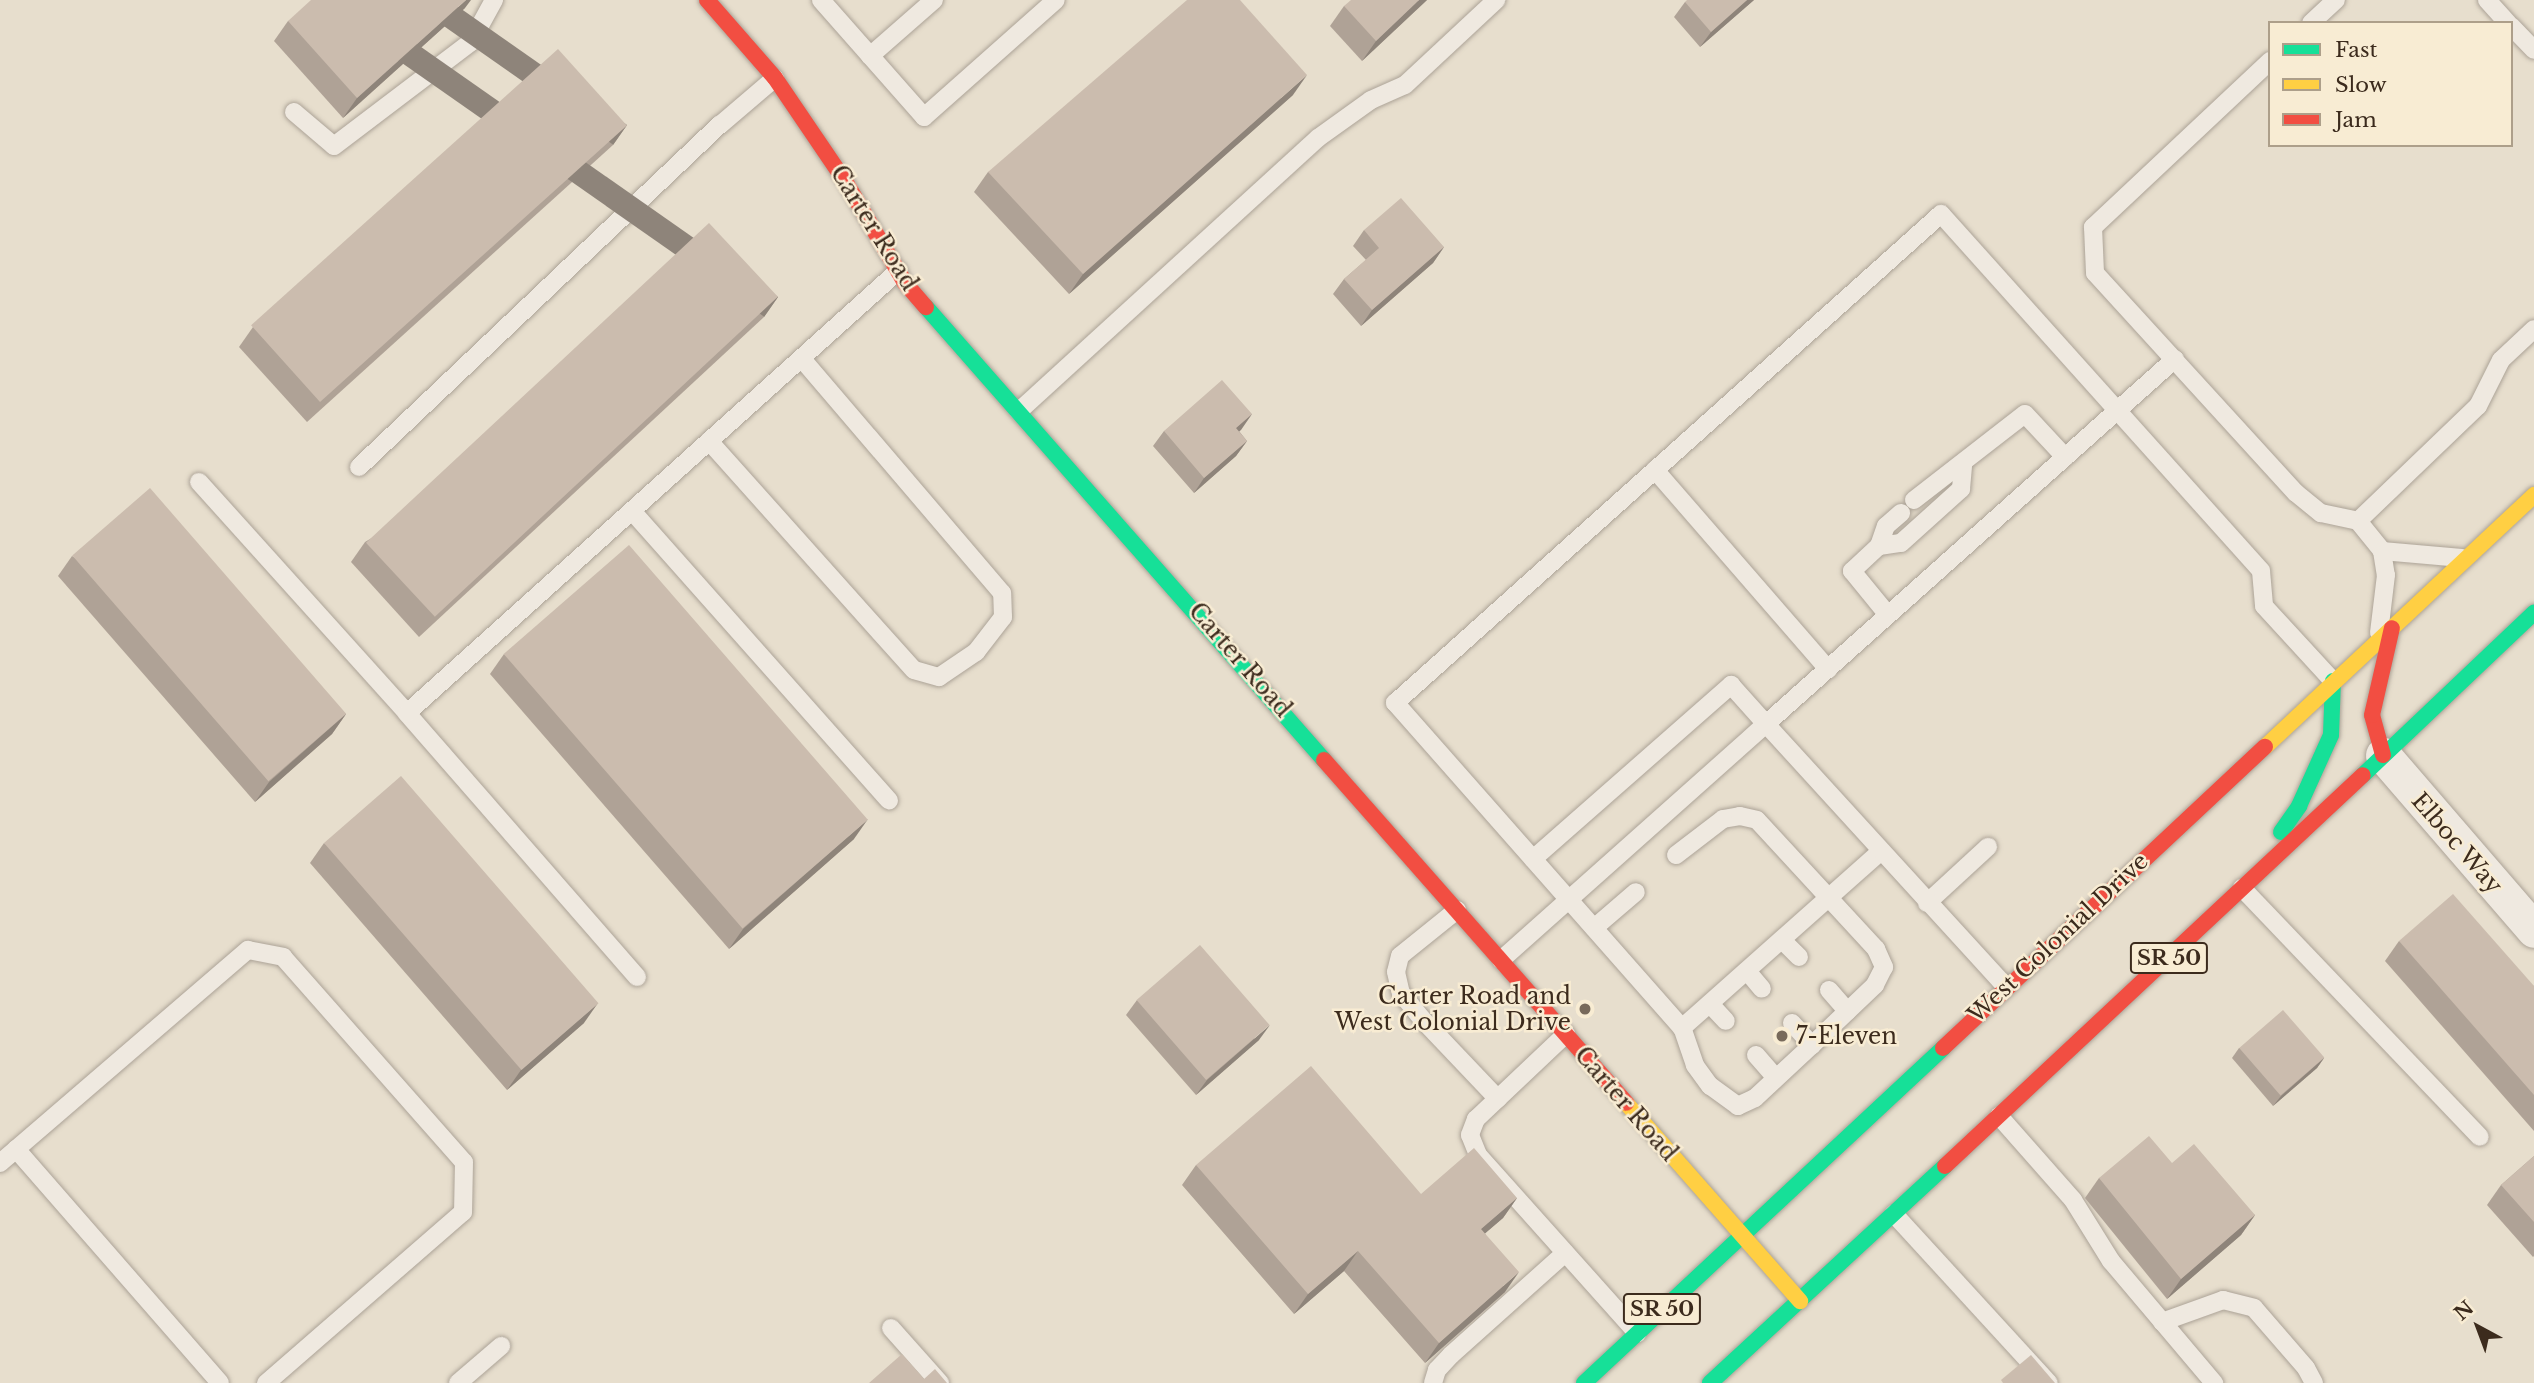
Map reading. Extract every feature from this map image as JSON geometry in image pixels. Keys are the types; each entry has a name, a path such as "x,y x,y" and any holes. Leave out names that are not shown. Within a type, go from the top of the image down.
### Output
{"main road":[{"name":"Carter Road","path":"707,0 775,78 845,181 898,271 1800,1301"},
{"name":"West Colonial Drive","path":"1584,1383 2534,495"},
{"name":"SR 50","path":"1710,1383 1999,1116 2534,612"},
{"path":"2383,755 2372,715 2385,634"},
{"path":"2242,888 2315,775 2331,734 2333,681"}],"street":[{"name":"Elboc Way","path":"2383,755 2534,930"}],"lane":[{"path":"294,112 334,146 471,42 494,0"},
{"path":"821,0 924,117 1056,0"},
{"path":"870,56 934,0"},
{"path":"1019,411 1318,138 1371,100 1405,85 1496,0"},
{"path":"2313,21 2336,0"},
{"path":"2487,0 2507,21"},
{"path":"2513,27 2534,50"},
{"path":"2268,63 2093,227 2095,273 2296,493 2320,513 2358,521 2382,551 2386,575 2385,634"},
{"path":"359,467 710,134 775,78"},
{"path":"1676,855 1723,820 1740,816 1757,820 1831,896 1876,949 1884,967 1875,985 1812,1045 1776,1078 1738,1106 1723,1100 1695,1065 1682,1028 1395,703 1941,214 2262,571 2264,606 2333,681"},
{"path":"407,713 898,271"},
{"path":"2358,521 2478,406 2501,360 2534,328"},
{"path":"709,441 914,670 939,677 976,652 1003,617 1002,593 801,358"},
{"path":"1501,960 2175,359"},
{"path":"1914,500 1942,474 1963,464 2025,414 2065,457"},
{"path":"1879,546 1901,544 1961,489 1963,464"},
{"path":"1655,470 1828,669"},
{"path":"199,482 407,713 636,978"},
{"path":"632,511 889,800"},
{"path":"1888,615 1852,571 1879,546 1886,526 1900,513"},
{"path":"2382,551 2466,559"},
{"path":"1533,859 1731,685 2006,988"},
{"path":"1927,903 1988,847"},
{"path":"1682,1028 1880,852"},
{"path":"2242,888 2480,1136"},
{"path":"1594,928 1636,892"},
{"path":"1457,910 1400,956 1396,972 1401,993 1498,1099"},
{"path":"1783,940 1799,957"},
{"path":"0,1163 248,950 283,957 464,1162 463,1212 266,1383"},
{"path":"1746,971 1762,989"},
{"path":"1829,990 1847,1011"},
{"path":"1710,1004 1726,1021"},
{"path":"1792,1023 1812,1045"},
{"path":"1566,1034 1476,1119 1470,1135 1478,1155 1637,1333"},
{"path":"1756,1055 1776,1078"},
{"path":"1999,1116 2073,1200 2111,1261 2214,1383"},
{"path":"16,1149 220,1383"},
{"path":"1894,1214 2049,1383"},
{"path":"1433,1383 1437,1370 1451,1355 1565,1253"},
{"path":"2162,1322 2223,1300 2254,1308 2306,1368 2314,1383"},
{"path":"891,1328 940,1383"},
{"path":"458,1383 501,1346"}],"building":[{"path":"311,0 466,0 357,98 288,21"},
{"path":"1187,0 1240,0 1307,75 1083,274 988,172"},
{"path":"1351,0 1419,0 1376,41 1344,6"},
{"path":"1747,0 1711,32 1685,2"},
{"path":"558,49 627,126 320,402 251,325"},
{"path":"1401,198 1444,247 1372,310 1344,279 1379,248 1364,230"},
{"path":"709,223 778,297 435,617 366,543"},
{"path":"1222,380 1252,414 1236,428 1247,441 1204,478 1164,431"},
{"path":"150,488 346,714 268,781 72,556"},
{"path":"629,545 868,820 743,929 504,654"},
{"path":"401,776 598,1003 521,1070 324,843"},
{"path":"2453,894 2534,986 2534,1095 2399,941"},
{"path":"1200,945 1270,1025 1206,1080 1137,1000"},
{"path":"2283,1010 2324,1058 2281,1096 2239,1048"},
{"path":"1311,1066 1421,1194 1474,1148 1517,1198 1481,1229 1519,1272 1439,1343 1358,1251 1308,1294 1196,1165"},
{"path":"2149,1136 2172,1163 2194,1144 2255,1215 2181,1279 2099,1178"},
{"path":"2534,1156 2534,1222 2501,1185"},
{"path":"902,1354 924,1379 935,1369 947,1383 869,1383"},
{"path":"2031,1355 2055,1383 2003,1383 2001,1380"}],"traffic: fast":[{"path":"926,307 1324,760"},
{"path":"2363,775 2534,613"},
{"path":"2281,832 2299,806 2331,735 2333,681"},
{"path":"1584,1383 1943,1048"},
{"path":"1710,1383 1945,1166"}],"traffic: slow":[{"path":"2265,747 2534,495"},
{"path":"1626,1103 1800,1301"}],"traffic: jam":[{"path":"707,0 775,78 845,181 905,283 926,307"},
{"path":"2383,755 2372,715 2392,628"},
{"path":"1943,1048 2265,747"},
{"path":"1324,760 1626,1103"},
{"path":"1945,1166 2363,775"}],"place":[{"name":"Carter Road and West Colonial Drive","path":"1585,1009"},
{"name":"7-Eleven","path":"1782,1036"}]}
